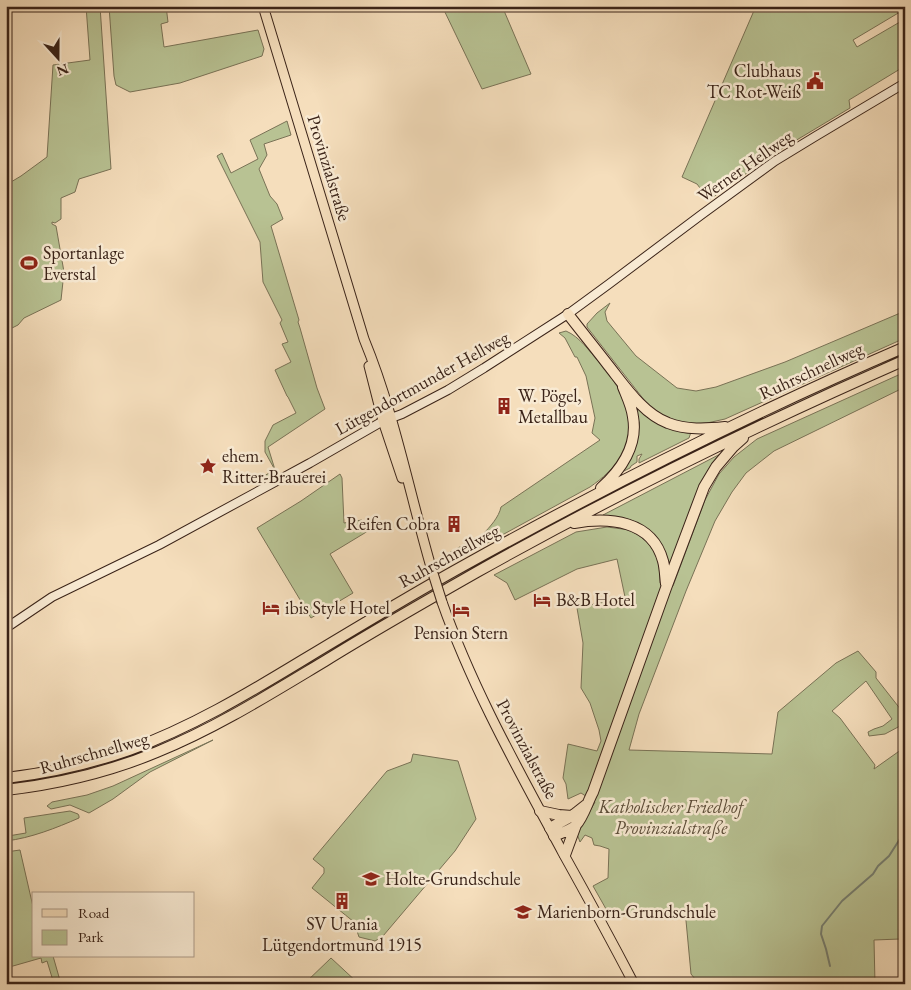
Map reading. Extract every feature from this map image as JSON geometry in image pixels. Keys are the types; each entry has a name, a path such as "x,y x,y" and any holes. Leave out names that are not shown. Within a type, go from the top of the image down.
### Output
{"highway":[{"path":"568,314 620,380 650,412 662,420 677,426 709,429 730,426 745,420"},
{"name":"Ruhrschnellweg","path":"6,778 48,772 89,763 127,751 178,730 248,693 464,566 582,502 745,420 905,347"},
{"name":"Ruhrschnellweg","path":"6,790 58,782 101,771 145,757 187,739 259,700 406,612 640,485 764,424 905,360"},
{"path":"582,502 599,490 611,478 624,460 632,443 634,418 620,380"},
{"path":"565,855 574,821 593,792 700,498 716,467 733,447 748,434 764,424"},
{"path":"551,532 575,523 597,520 633,526 646,535 657,547 663,560 666,588"},
{"path":"540,811 559,815 574,821"},
{"path":"552,832 574,821"}],"main road":[{"name":"Provinzialstraße","path":"263,6 364,339 374,363 387,420 399,443 442,602 485,705 634,984"},
{"name":"Werner Hellweg","path":"609,284 775,161 905,84"},
{"name":"Lütgendortmunder Hellweg","path":"6,628 52,597 167,541 387,420 448,390 568,314 609,284"}],"green space":[{"path":"86,6 100,6 111,169 79,179 75,192 61,198 61,219 55,223 52,222 52,224 56,226 64,272 61,300 24,318 18,325 6,331 6,185 47,157 53,65 90,60"},
{"path":"109,6 166,6 168,22 161,24 164,47 258,30 264,49 262,56 180,83 130,92 116,85"},
{"path":"442,6 502,6 531,74 482,89"},
{"path":"756,6 757,9 759,6 905,6 905,9 853,40 857,47 905,19 905,66 849,100 850,108 775,153 709,200 697,184 682,177"},
{"path":"287,121 291,135 264,144 267,155 259,169 270,196 277,204 283,219 271,226 317,388 325,409 268,447 276,473 258,483 254,475 257,474 260,478 275,470 265,452 265,441 273,425 296,413 275,370 291,362 282,344 288,342 280,323 282,320 263,282 260,242 217,156 222,153 231,173 258,159 250,140"},
{"path":"610,303 605,312 607,321 636,356 677,388 696,391 716,387 785,362 905,311 905,338 725,419 707,423 686,424 669,419 652,410 587,327 587,324 597,313"},
{"path":"566,331 576,337 588,349 622,395 630,424 628,445 611,469 590,487 440,569 438,564 440,558 483,534 496,518 501,507 600,440 592,433 595,418 586,376 577,357 575,357 565,338 559,333"},
{"name":"Katholischer Friedhof Provinzialstraße","path":"905,372 905,387 774,451 746,473 732,492 715,521 686,591 639,714 629,750 772,754 778,712 836,663 858,651 876,672 876,678 905,715 905,733 900,726 885,734 869,736 868,732 883,726 892,719 866,681 832,711 840,718 875,765 874,769 905,747 905,926 900,939 874,940 875,984 863,984 862,982 853,984 699,984 691,974 685,910 610,916 593,886 608,878 609,849 594,845 592,838 585,835 580,842 577,834 595,802 581,793 568,799 566,784 563,778 568,744 597,751 601,741 590,703 581,688 583,643 577,608 625,597 617,559 577,569 515,600 507,583 494,575 576,532 607,527 630,530 644,539 653,549 659,563 660,583 673,586 705,500 719,474 734,457 757,439"},
{"path":"633,402 691,432 689,438 639,463 642,454 637,456 637,462 616,475 637,437 639,423"},
{"path":"726,451 704,477 670,569 658,540 647,529 629,520 603,515"},
{"path":"340,474 342,478 344,523 362,520 368,531 330,554 353,593 311,618 257,528"},
{"path":"213,740 150,772 113,799 89,813 70,805 51,809 47,806 52,802 87,795 113,786"},
{"path":"413,754 458,761 476,819 455,851 383,936 375,941 359,937 354,922 312,888 324,873 324,868 313,859 387,771 411,762"},
{"path":"70,811 78,814 79,818 34,835 6,841 8,836 26,833 24,818"},
{"path":"20,850 32,902 32,958 41,958 6,968 6,852"},
{"path":"41,958 54,958 61,984 54,984 47,961 42,963"},
{"path":"331,958 359,984 304,984"}],"waterway":[{"path":"830,966 821,934 822,926 842,901 873,874 878,866 889,856 905,831"}],"place":[{"name":"Clubhaus TC Rot-Weiß","path":"815,81"},
{"name":"Sportanlage Everstal","path":"29,263"},
{"name":"W. Pögel, Metallbau","path":"504,406"},
{"name":"ehem. Ritter-Brauerei","path":"208,466"},
{"name":"Reifen Cobra","path":"454,524"},
{"name":"B&B Hotel","path":"542,600"},
{"name":"ibis Style Hotel","path":"271,608"},
{"name":"Pension Stern","path":"461,610"},
{"name":"Holte-Grundschule","path":"371,879"},
{"name":"SV Urania Lütgendortmund 1915","path":"342,901"},
{"name":"Marienborn-Grundschule","path":"523,912"}]}
